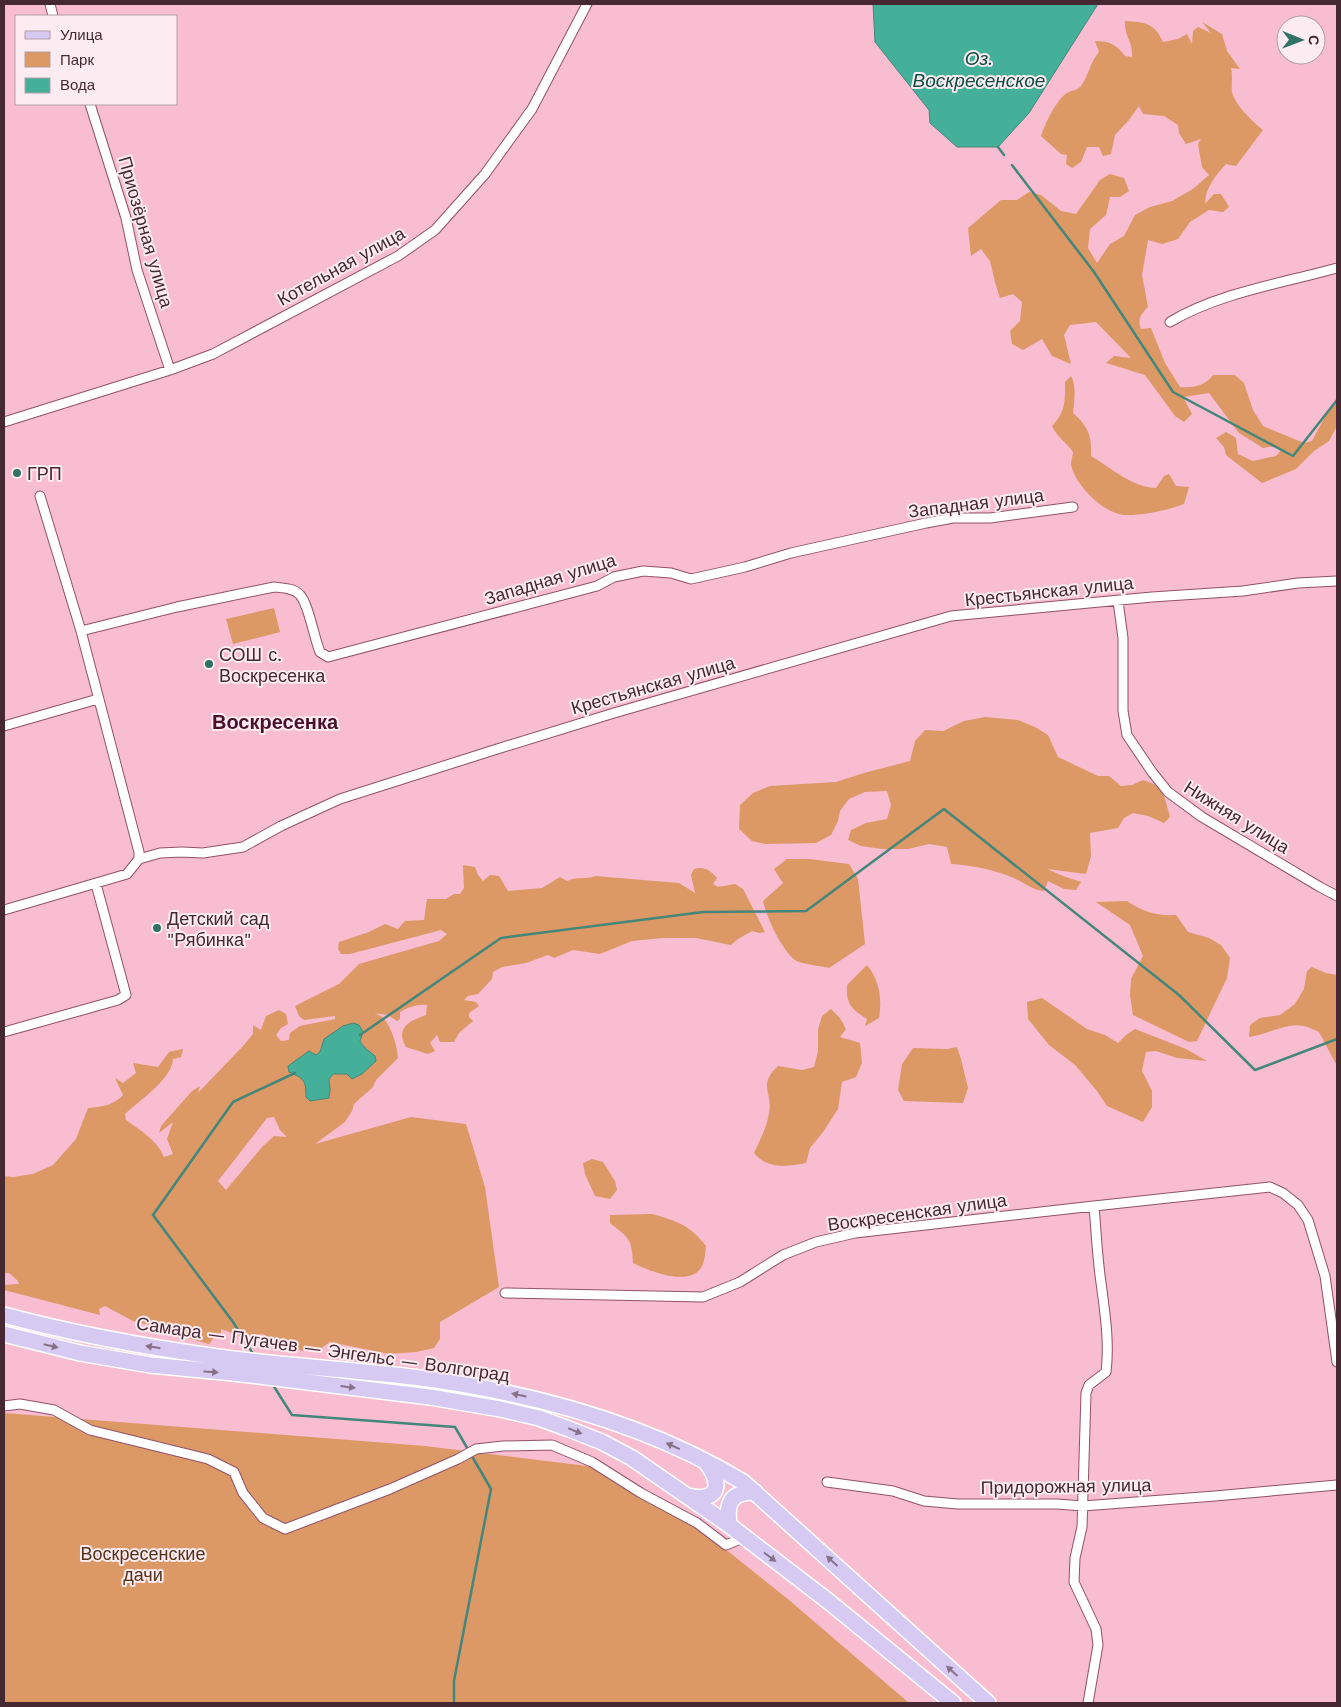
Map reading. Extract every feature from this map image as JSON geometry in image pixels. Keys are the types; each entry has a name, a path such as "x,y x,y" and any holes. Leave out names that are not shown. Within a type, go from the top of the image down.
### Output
{"main road":[{"name":"Самара — Пугачев — Энгельс — Волгоград","path":"4,1315 89,1335 219,1357 435,1380 545,1400 642,1432 706,1461 743,1482 988,1703"},
{"name":"Самара — Пугачев — Энгельс — Волгоград","path":"4,1334 80,1353 150,1365 430,1397 500,1409 539,1418 594,1439 632,1458 729,1525 828,1601 953,1703"},
{"path":"688,1496 699,1499 713,1494 717,1480 706,1461"},
{"path":"729,1525 727,1513 734,1497 742,1492 755,1492"}],"street":[{"name":"Котельная улица","path":"4,422 170,370 213,354 398,256 435,230 486,174 532,109 587,4"},
{"name":"Приозёрная улица","path":"90,105 126,218 138,270 170,370"},
{"path":"1170,322 1188,311 1241,293 1337,268"},
{"path":"40,496 81,631 139,852 139,860"},
{"name":"Западная улица","path":"81,631 177,606 274,587 289,589 300,595 306,607 320,652 328,657 597,586 614,577 630,572 671,573 691,580 745,567 791,553 926,523 953,518 990,518 1073,506"},
{"name":"Крестьянская улица","path":"4,910 127,874 139,860 160,853 182,852 203,854 243,848 281,826 340,799 587,721 952,616 1337,581"},
{"name":"Нижняя улица","path":"1118,601 1123,638 1123,711 1127,735 1152,772 1168,792 1202,817 1320,888 1337,896"},
{"path":"4,726 98,699"},
{"path":"4,1032 118,1000 126,995 96,884"},
{"name":"Воскресенская улица","path":"505,1293 703,1297 740,1282 783,1255 824,1240 855,1233 1270,1188 1283,1193 1298,1205 1308,1220 1325,1276 1337,1362"},
{"path":"1088,1703 1098,1645 1096,1630 1074,1582 1075,1558 1082,1527 1086,1394 1089,1385 1106,1372 1108,1359 1094,1206"},
{"path":"4,1406 20,1404 54,1410 90,1430 208,1459 234,1472 243,1493 263,1518 285,1529 390,1489 458,1459 476,1448 552,1445 592,1462 641,1493 697,1523 726,1545 745,1537"},
{"name":"Придорожная улица","path":"827,1482 893,1491 924,1501 958,1504 1057,1504 1082,1506 1337,1485"}],"green space":[{"path":"1125,21 1143,23 1152,27 1163,42 1178,39 1187,34 1192,44 1193,31 1198,27 1211,33 1202,22 1222,34 1227,51 1240,69 1231,68 1232,92 1236,102 1263,130 1236,166 1226,164 1209,187 1205,204 1214,194 1221,194 1229,207 1223,212 1209,210 1190,222 1178,239 1162,244 1148,240 1142,275 1148,307 1142,314 1139,322 1141,329 1151,328 1165,363 1180,387 1198,386 1206,382 1213,375 1235,375 1244,383 1253,410 1263,426 1304,443 1312,441 1329,409 1337,402 1337,426 1329,441 1314,451 1296,469 1262,483 1226,455 1224,447 1216,438 1226,432 1236,438 1238,454 1253,461 1276,456 1282,449 1276,446 1263,448 1239,433 1209,393 1183,397 1192,414 1184,422 1175,416 1145,375 1106,363 1114,356 1131,358 1096,322 1070,325 1064,335 1071,364 1052,356 1042,339 1023,350 1012,344 1010,331 1020,321 1022,302 1013,294 1000,298 990,261 981,249 971,256 968,228 1001,200 1017,200 1029,192 1041,195 1061,211 1076,214 1100,180 1110,174 1124,178 1129,191 1120,197 1110,197 1106,215 1090,229 1088,248 1097,263 1110,244 1124,236 1135,215 1150,207 1172,201 1193,189 1209,175 1202,167 1198,144 1201,139 1186,144 1179,133 1178,125 1164,116 1143,114 1139,106 1115,135 1111,154 1103,156 1099,147 1087,147 1081,162 1072,168 1066,164 1067,155 1061,154 1041,136 1048,119 1059,101 1067,93 1079,88 1084,82 1099,52 1095,41 1113,44 1125,56 1132,57"},
{"path":"1071,376 1075,389 1073,413 1086,427 1090,437 1091,456 1130,481 1147,487 1156,488 1164,476 1169,474 1176,486 1189,487 1184,504 1138,515 1124,515 1107,509 1091,496 1073,472 1071,464 1073,452 1052,426 1057,421 1062,410 1065,400 1065,382"},
{"path":"274,608 280,632 233,644 226,619"},
{"path":"985,717 1018,720 1035,727 1048,735 1058,757 1098,776 1109,776 1121,786 1132,785 1143,780 1159,786 1170,817 1164,823 1148,816 1133,813 1124,818 1118,828 1090,833 1091,856 1086,874 1047,869 1081,882 1076,890 1064,889 1048,881 1044,891 992,870 951,864 947,847 929,844 908,849 882,849 861,846 848,840 851,830 866,823 887,819 891,805 887,791 865,792 849,799 840,811 838,821 831,835 816,843 765,844 752,841 739,829 740,805 753,793 770,786 836,782 910,761 915,741 925,730 943,731 964,721"},
{"path":"787,859 809,859 849,864 858,879 865,944 829,968 795,960 775,933 768,916 763,901 783,883 774,869"},
{"path":"463,865 475,867 483,881 490,875 499,876 508,891 542,888 560,877 567,881 595,876 679,883 695,893 691,875 694,869 704,868 717,878 713,884 718,887 735,884 743,889 765,932 752,931 731,945 696,938 663,938 632,941 600,954 573,950 554,958 548,955 526,963 502,967 493,972 492,979 478,994 468,996 464,1000 476,1002 479,1006 469,1013 469,1017 473,1021 459,1033 454,1042 440,1042 437,1035 430,1043 435,1051 428,1054 406,1047 402,1035 403,1030 409,1023 426,1015 427,1005 413,1006 400,1012 400,1019 397,1021 388,1015 374,1013 383,1018 392,1032 398,1058 376,1080 373,1087 354,1104 345,1122 315,1144 411,1117 466,1124 485,1187 499,1287 440,1322 440,1339 434,1348 416,1352 389,1354 330,1342 320,1349 311,1348 302,1351 262,1334 240,1336 221,1329 221,1333 215,1336 209,1344 176,1335 162,1328 133,1321 105,1306 99,1309 100,1315 4,1290 4,1285 19,1284 9,1273 4,1273 4,1176 13,1177 33,1174 53,1165 76,1139 88,1108 107,1105 123,1095 115,1078 123,1083 136,1073 133,1063 158,1067 169,1052 183,1049 181,1057 173,1059 171,1067 161,1082 125,1114 126,1120 153,1141 164,1157 173,1154 167,1139 173,1122 159,1133 161,1126 192,1091 200,1086 198,1093 243,1046 253,1034 253,1025 261,1030 266,1016 279,1010 286,1014 288,1024 281,1028 276,1035 281,1041 289,1040 290,1033 300,1026 335,1019 335,1016 304,1020 299,1016 295,1006 339,984 359,964 439,941 447,934 441,930 350,954 341,954 338,949 339,942 369,932 385,924 398,929 405,921 424,920 427,899 446,899 454,894 460,894 464,888","holes":["360,1040 364,1047 375,1056 347,1074 333,1074 329,1079 330,1090 306,1097 306,1084 300,1076 320,1052 322,1045","274,1117 280,1130 287,1137 274,1136 263,1146 226,1190 218,1181 267,1118"]},
{"path":"1127,901 1150,912 1162,915 1176,915 1188,932 1209,938 1221,945 1230,958 1227,978 1197,1041 1189,1042 1133,1015 1130,995 1131,979 1143,956 1130,925 1096,902"},
{"path":"867,965 875,977 879,990 880,1004 879,1018 865,1026 867,1019 853,1009 847,997 847,985"},
{"path":"1312,967 1337,975 1337,1066 1319,1032 1308,1027 1297,1025 1283,1027 1249,1037 1250,1025 1260,1018 1280,1015 1295,1004 1304,989 1307,971"},
{"path":"1042,998 1087,1029 1105,1035 1118,1043 1135,1029 1186,1049 1207,1061 1177,1058 1156,1051 1146,1052 1142,1071 1152,1091 1152,1107 1143,1122 1107,1106 1075,1065 1049,1045 1028,1019 1027,1002"},
{"path":"831,1009 840,1018 846,1029 840,1037 860,1043 862,1063 856,1077 842,1082 838,1109 810,1148 806,1163 778,1166 765,1162 754,1153 768,1118 770,1105 767,1089 768,1079 778,1066 802,1070 814,1067 818,1051 818,1030 822,1016"},
{"path":"957,1047 968,1088 963,1103 904,1101 898,1090 902,1064 913,1048 947,1049"},
{"path":"592,1159 603,1162 615,1181 617,1190 610,1199 595,1196 585,1174 583,1163"},
{"path":"652,1214 669,1219 688,1228 706,1246 703,1264 697,1273 680,1277 669,1276 633,1263 630,1244 625,1236 610,1223 610,1215"},
{"name":"Воскресенские дачи","path":"4,1413 425,1446 595,1467 670,1505 789,1600 909,1703 4,1703"}],"water":[{"name":"Оз. Воскресенское","path":"873,4 1098,4 1029,113 998,147 957,147 930,123 929,110 875,42"},
{"path":"353,1023 359,1025 363,1032 360,1041 375,1056 376,1061 362,1074 352,1079 347,1074 333,1074 329,1079 329,1098 310,1101 306,1097 305,1084 301,1078 289,1072 288,1066 309,1051 316,1055 320,1052 324,1039 343,1026"}],"waterway":[{"path":"998,147 1004,155"},
{"path":"1012,165 1094,272 1173,392 1293,456 1337,400"},
{"path":"360,1035 501,938 703,912 806,911 944,809 1179,995 1255,1070 1337,1039"},
{"path":"255,1357 233,1322 153,1215 233,1102 295,1073"},
{"path":"273,1385 292,1415 455,1427 491,1489 454,1681 454,1703"}],"place":[{"name":"ГРП","path":"17,473"},
{"name":"СОШ с. Воскресенка","path":"209,664"},
{"name":"Детский сад \"Рябинка\"","path":"157,928"}],"district":[{"name":"Воскресенка","path":"275,722"}]}
